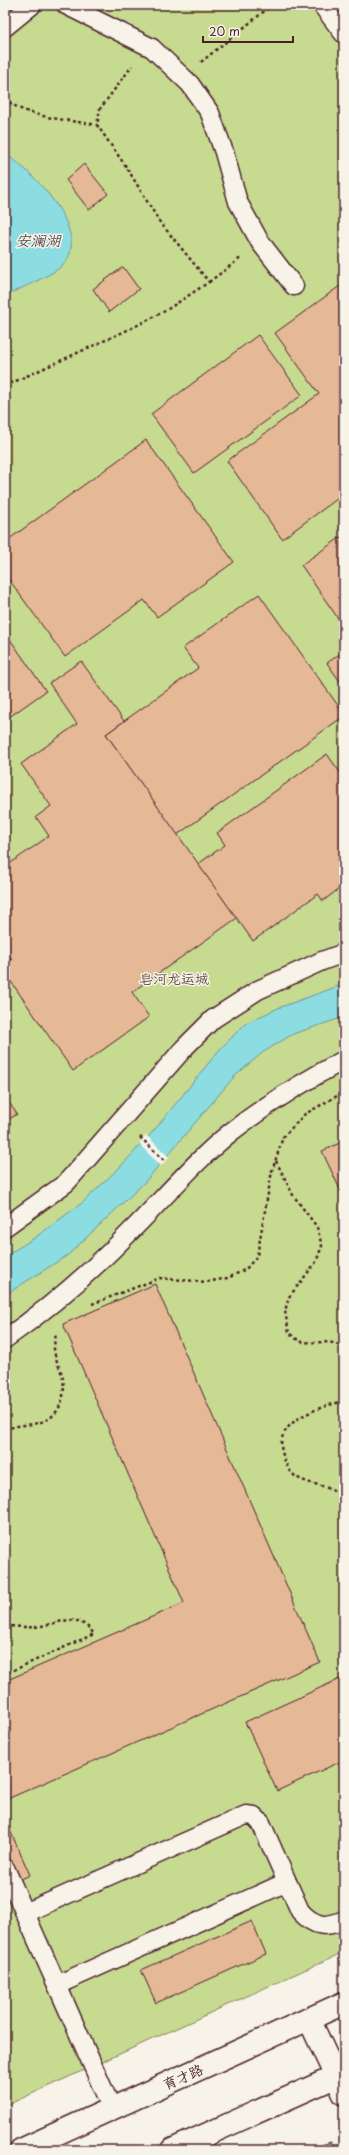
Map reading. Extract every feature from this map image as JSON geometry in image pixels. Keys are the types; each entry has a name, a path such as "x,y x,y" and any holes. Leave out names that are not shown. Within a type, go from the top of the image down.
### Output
{"street":[{"name":"育才路","path":"21,2150 344,2004"},
{"path":"172,2150 341,2081 309,2019"}],"lane":[{"path":"5,27 32,5"},
{"path":"66,5 152,48 190,84 210,113 224,152 238,202 260,242 294,286"},
{"path":"322,5 344,34"},
{"path":"5,1227 66,1183 185,1047 214,1019 258,990 322,961 344,953"},
{"path":"5,1338 38,1316 80,1280 230,1132 273,1100 344,1060"},
{"path":"25,1913 246,1815 254,1816 261,1823 300,1911 313,1923 319,1926 328,1926 344,1920"},
{"path":"5,1868 112,2109"},
{"path":"57,1985 288,1882"}],"path":[{"path":"182,78 272,5"},
{"path":"97,125 100,109 127,71 152,48"},
{"path":"5,98 9,103 39,115 97,125 127,168 160,221 209,282"},
{"path":"5,386 136,326 165,311 209,282 260,242"},
{"path":"88,1306 160,1278 206,1282 228,1278 246,1269 257,1256 275,1160 283,1137 305,1114 344,1092"},
{"path":"121,1119 182,1178"},
{"path":"275,1160 293,1195 317,1227 322,1246 316,1262 289,1297 285,1312 289,1333 302,1342 322,1341 344,1349"},
{"path":"5,1430 10,1427 28,1426 45,1421 57,1414 63,1399 64,1381 54,1350 56,1332"},
{"path":"344,1401 312,1410 293,1423 282,1436 281,1450 286,1465 296,1477 331,1490 344,1501"},
{"path":"5,1627 12,1625 32,1627 77,1620 86,1624 94,1634 5,1674"}],"green space":[{"name":"皂河龙运城","path":"5,5 344,5 344,1952 5,2106"}],"water":[{"name":"安澜湖","path":"5,154 30,173 55,203 65,219 70,236 71,251 64,264 59,268 45,277 5,296"},
{"path":"344,984 344,1017 293,1034 262,1053 234,1077 144,1183 68,1255 5,1295 5,1256 33,1239 82,1203 123,1164 156,1128 220,1049 246,1023 278,1008"}],"pier":[{"path":"146,1135 169,1157 161,1166 139,1144"}],"building":[{"path":"84,164 108,194 89,210 66,180"},
{"path":"123,267 139,289 109,312 93,289"},
{"path":"344,283 344,494 282,539 227,461 319,394 275,333"},
{"path":"258,335 302,395 194,473 151,414"},
{"path":"146,440 234,562 157,617 144,600 65,657 5,574 5,542"},
{"path":"344,535 344,627 301,565"},
{"path":"259,594 344,716 177,835 106,734 198,668 183,648"},
{"path":"5,632 46,691 5,720"},
{"path":"344,651 344,687 327,663"},
{"path":"81,661 124,721 106,734 237,918 132,992 149,1017 73,1071 5,973 5,964 12,959 5,949 5,867 49,836 36,817 51,806 21,764 77,724 49,683"},
{"path":"327,754 344,778 344,885 323,901 318,894 253,941 198,864 225,845 217,833"},
{"path":"5,1097 17,1114 5,1122"},
{"path":"344,1141 344,1198 322,1151"},
{"path":"155,1284 320,1662 5,1800 5,1681 184,1603 63,1324"},
{"path":"344,1677 344,1760 277,1791 245,1722"},
{"path":"5,1819 30,1875 17,1881 5,1853"},
{"path":"252,1921 266,1954 156,2003 141,1970"},
{"path":"331,2142 334,2150 305,2150"}]}
